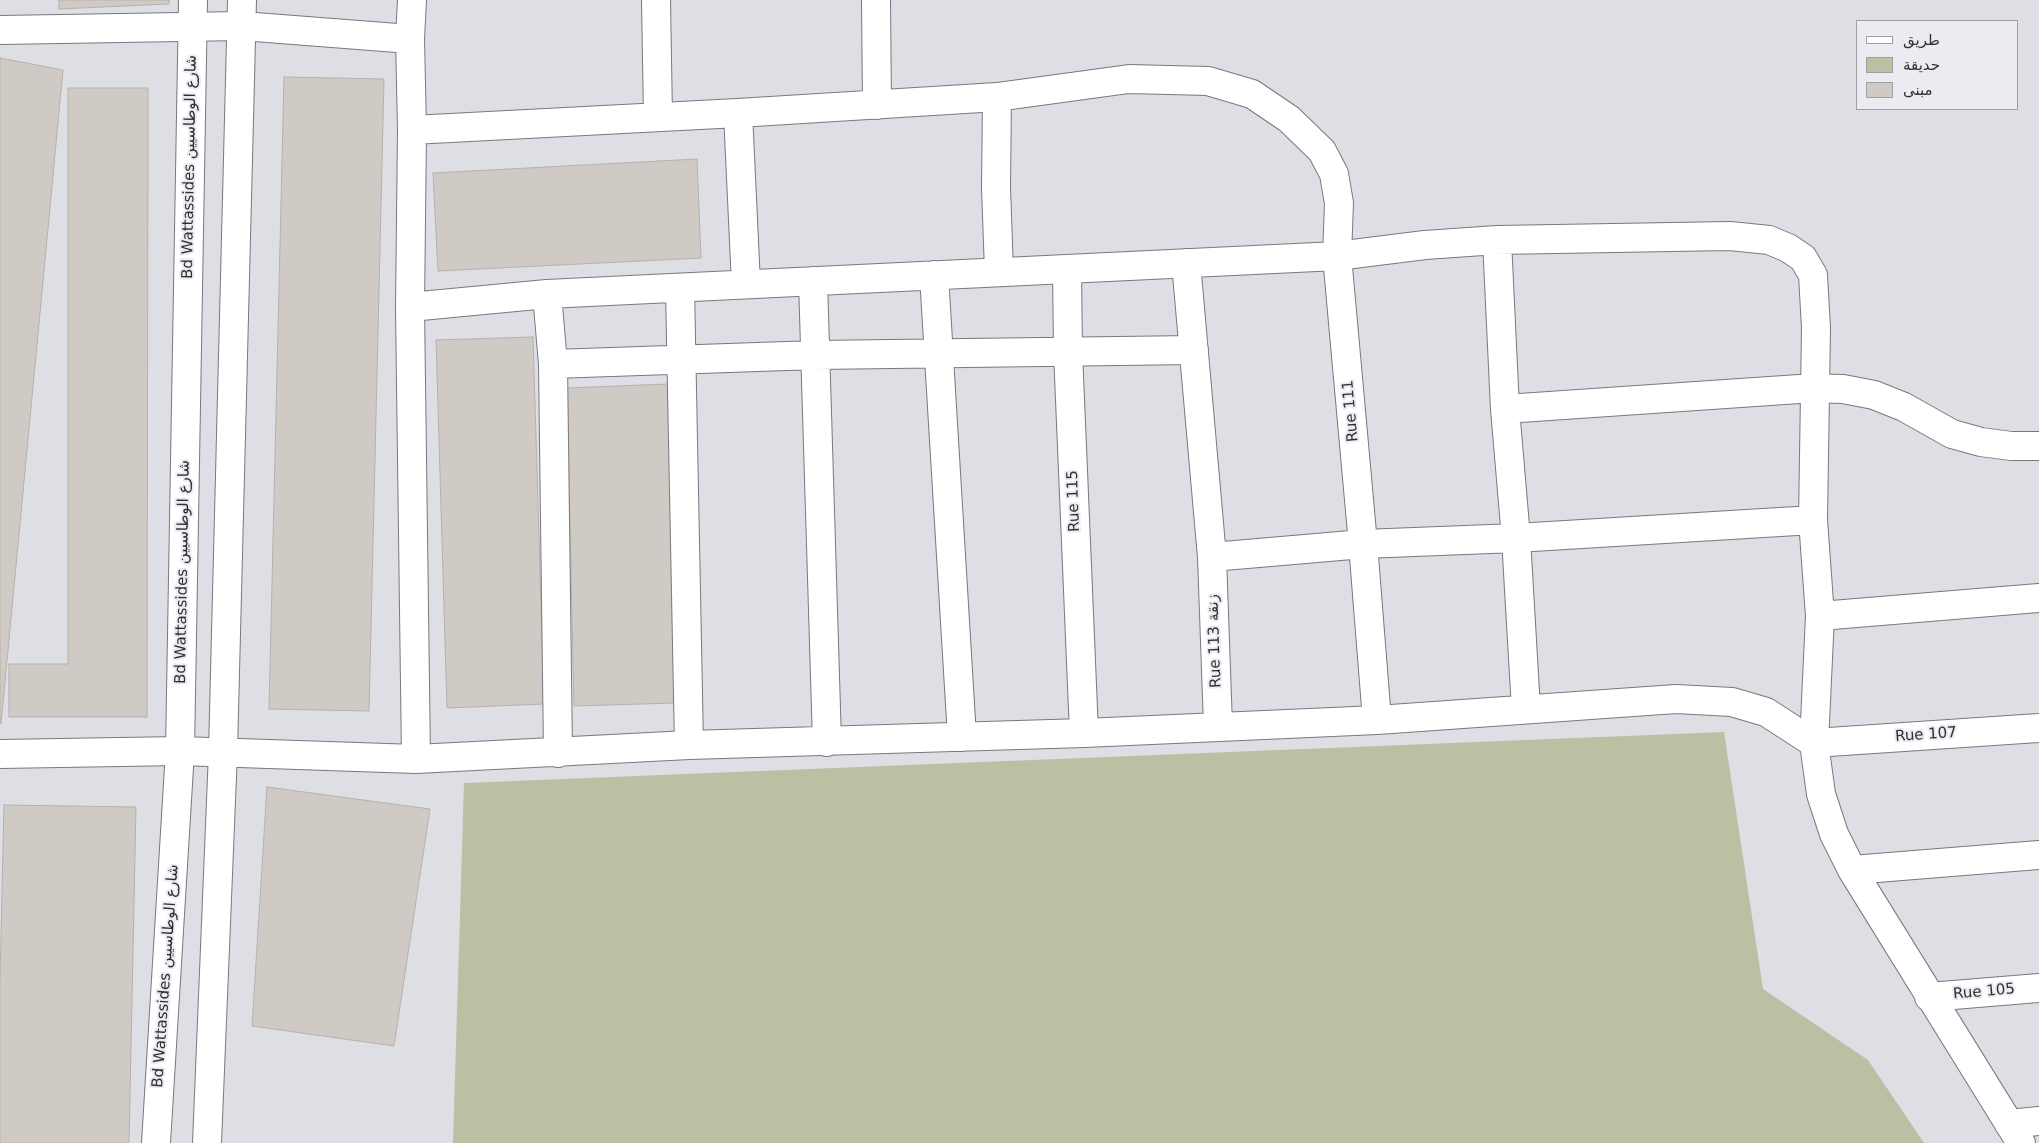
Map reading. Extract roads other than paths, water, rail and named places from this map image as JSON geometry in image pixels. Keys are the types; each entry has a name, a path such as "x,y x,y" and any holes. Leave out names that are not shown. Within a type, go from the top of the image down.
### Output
{"street":[{"path":"412,0 410,39 412,130 410,307 416,759"},
{"path":"656,0 658,117"},
{"path":"876,0 877,105"},
{"path":"0,30 193,13 242,13 410,39"},
{"name":"Bd Wattassides شارع الوطاسيين","path":"156,1143 180,751 193,13"},
{"path":"207,1143 223,752 242,13"},
{"name":"Rue 111","path":"412,130 997,98 1129,79 1208,81 1252,94 1289,118 1322,151 1334,174 1339,203 1337,256 1364,544 1377,720"},
{"path":"997,98 996,187 999,272"},
{"path":"738,113 746,284"},
{"path":"410,307 547,294 1337,256 1425,245 1497,240 1730,236 1768,240 1788,248 1803,258 1813,275 1816,328 1813,520 1820,616 1814,743 1821,794 1834,834 1852,870 2015,1133 2039,1121"},
{"path":"1497,240 1504,409 1516,538 1526,709"},
{"name":"Rue 113 زنقة","path":"1186,263 1212,557 1218,726"},
{"name":"Rue 115","path":"1067,269 1068,352 1084,733"},
{"path":"934,275 962,737"},
{"path":"813,281 827,742"},
{"path":"680,288 689,745"},
{"path":"547,294 554,364 558,753"},
{"path":"554,364 816,355 1194,350"},
{"path":"1504,409 1814,388 1843,389 1874,395 1904,407 1952,434 1981,442 2011,446 2039,446"},
{"path":"1212,557 1364,544 1516,538 1813,520"},
{"path":"1820,616 2039,598"},
{"path":"0,754 180,751 416,759 689,745 1084,733 1377,720 1676,699 1732,702 1766,712 1814,743"},
{"name":"Rue 107","path":"1814,743 2039,728"},
{"path":"1852,870 2039,855"},
{"name":"Rue 105","path":"1929,997 2039,988"}]}
